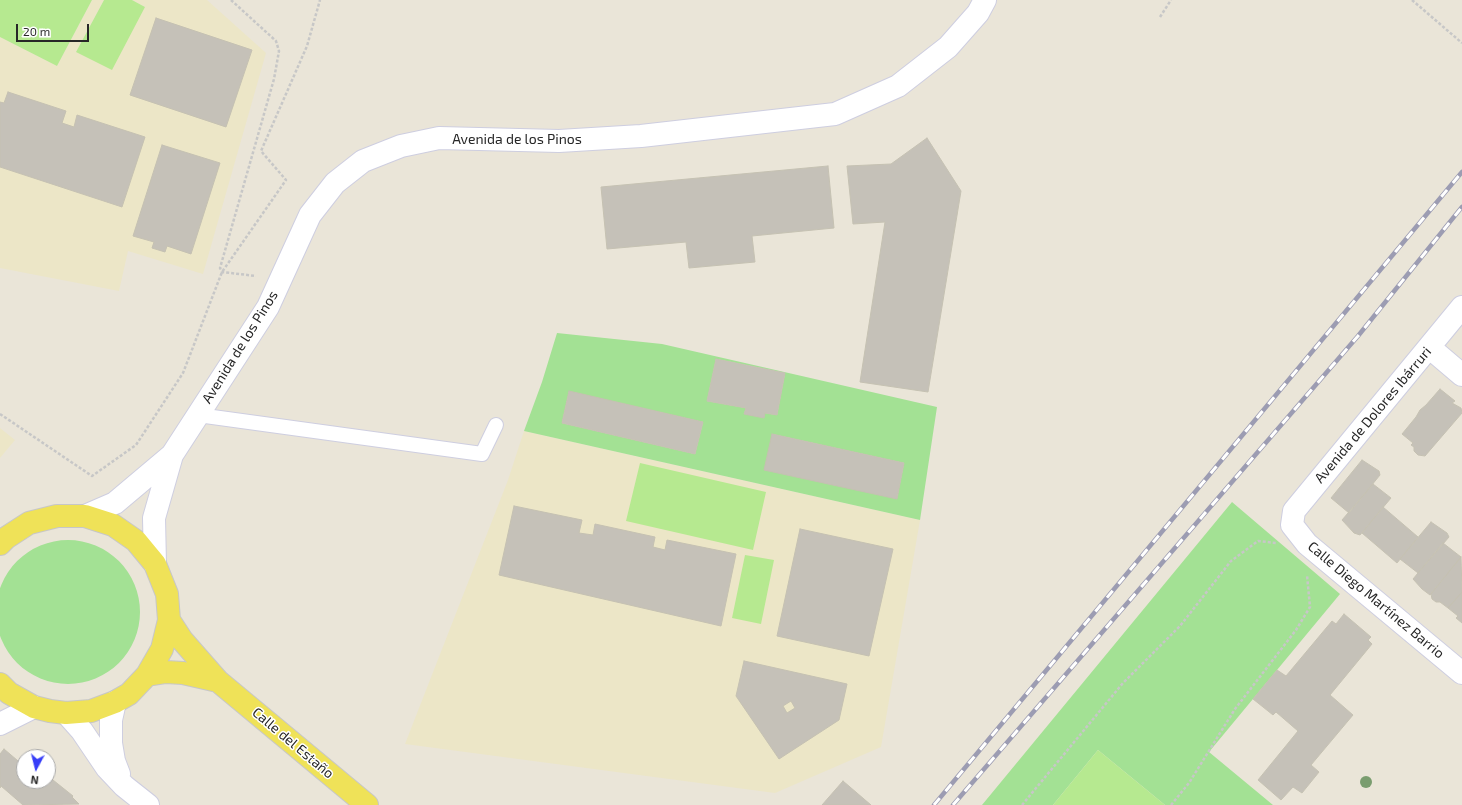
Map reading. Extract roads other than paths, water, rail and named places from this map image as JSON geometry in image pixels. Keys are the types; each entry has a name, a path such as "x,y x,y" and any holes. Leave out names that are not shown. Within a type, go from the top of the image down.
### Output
{"main road":[{"path":"0,684 9,693 34,707 66,713 91,711 129,694 147,675 162,649 168,620 167,594 155,564 136,541 112,525 85,516 57,516 29,523 2,540"},
{"name":"Calle del Estaño","path":"168,620 182,640 218,681 367,805"},
{"name":"Calle del Estaño","path":"147,675 166,672 183,673 218,681"}],"street":[{"name":"Avenida de los Pinos","path":"85,516 115,503 172,455 268,306 280,283 310,215 335,183 363,161 401,146 439,138 559,141 641,136 835,114 898,86 948,46 978,13 985,0"},
{"name":"Avenida de Dolores Ibárruri","path":"1292,525 1294,511 1462,308"},
{"path":"1429,347 1462,375"},
{"name":"Avenida de los Pinos","path":"155,564 154,518 172,455"},
{"name":"Calle Diego Martínez Barrio","path":"1292,525 1307,544 1462,672"},
{"path":"114,702 111,720 111,743 114,761 124,786"},
{"path":"0,724 34,707"},
{"path":"66,713 82,731 108,768 124,786 148,805"}],"lane":[{"path":"198,415 482,454 496,425"}],"railway":[{"path":"934,805 1462,172"},
{"path":"953,805 1358,336 1462,207"}]}
